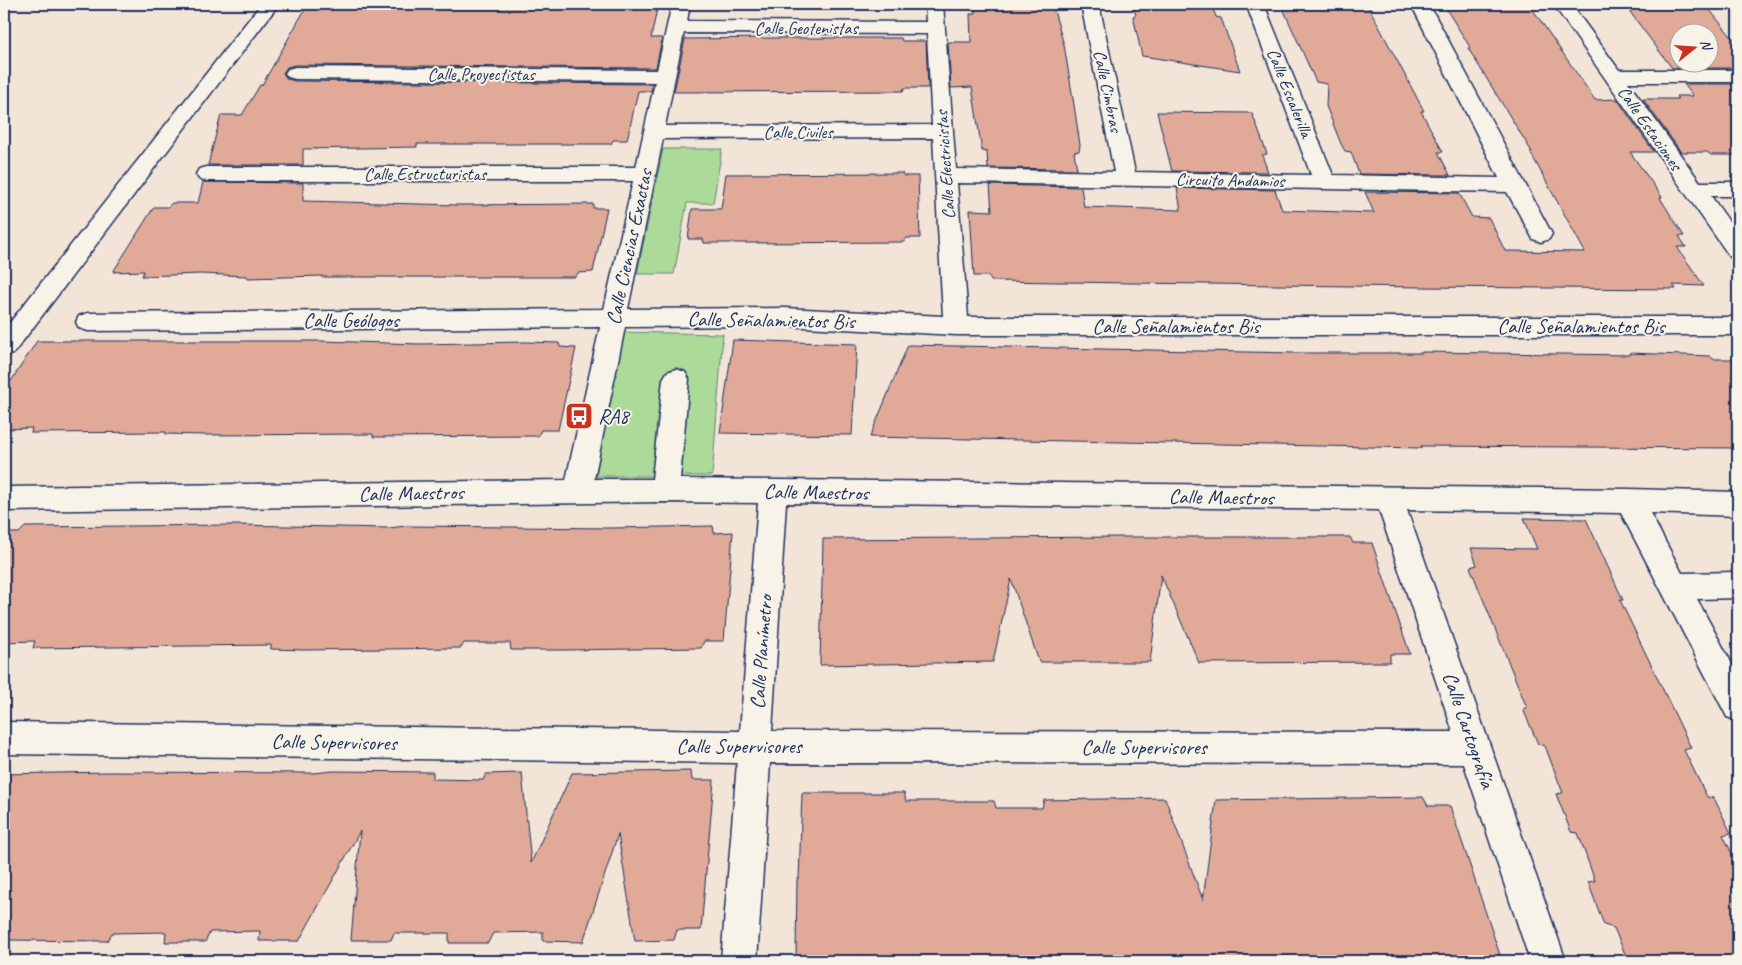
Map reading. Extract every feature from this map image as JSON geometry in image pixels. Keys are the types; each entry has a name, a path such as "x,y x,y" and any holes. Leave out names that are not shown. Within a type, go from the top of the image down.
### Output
{"street":[{"path":"4,347 270,4"},
{"name":"Calle Ciencias Exactas","path":"578,490 681,4"},
{"name":"Calle Electricistas","path":"934,4 956,326"},
{"name":"Calle Cimbras","path":"1090,4 1126,178"},
{"name":"Calle Escalerilla","path":"1254,4 1325,182"},
{"path":"1420,4 1542,234"},
{"name":"Calle Estaciones","path":"1562,4 1738,251"},
{"name":"Calle Geotenistas","path":"676,27 936,28"},
{"name":"Calle Proyectistas","path":"295,73 666,76"},
{"path":"1613,76 1738,76"},
{"name":"Calle Civiles","path":"654,133 943,131"},
{"name":"Calle Estructuristas","path":"207,174 644,174"},
{"name":"Circuito Andamios","path":"946,176 1514,184"},
{"path":"1694,189 1738,189"},
{"name":"Calle Señalamientos Bis","path":"614,320 785,317 956,326 1738,326"},
{"name":"Calle Geólogos","path":"88,322 568,318 614,320"},
{"path":"665,490 676,379"},
{"name":"Calle Maestros","path":"4,499 665,490 1629,501 1738,504"},
{"name":"Calle Planímetro","path":"739,961 773,492"},
{"name":"Calle Cartografía","path":"1389,499 1548,961"},
{"path":"1629,501 1738,706"},
{"path":"1674,586 1738,585"},
{"name":"Calle Supervisores","path":"4,738 755,747 1475,748"}],"green space":[{"path":"663,149 722,149 713,203 687,203 674,274 637,274"},
{"path":"618,332 723,334 712,476 596,476"}],"building":[{"path":"308,4 658,4 651,38 662,38 656,68 295,65 287,67 283,73 287,79 295,81 653,84 651,91 638,91 627,140 613,140 611,144 417,144 417,147 303,149 303,165 208,165 221,115 242,115 260,85 262,85"},
{"path":"974,4 1052,4 1064,45 1074,105 1080,145 1079,151 1074,152 1077,169 988,168 987,152 982,151 972,87 951,88 948,42 971,42 970,14 975,14"},
{"path":"1132,4 1211,4 1216,17 1221,18 1240,71 1142,56 1133,16 1136,15"},
{"path":"1281,4 1367,4 1424,111 1421,111 1443,152 1438,152 1450,175 1359,174 1351,152 1345,151 1341,144 1326,106 1327,84 1316,82"},
{"path":"1443,4 1529,4 1595,100 1617,99 1654,152 1630,152 1662,197 1660,198 1684,236 1679,236 1686,247 1677,247 1704,286 1673,285 1676,289 1421,287 991,281 989,276 974,276 970,210 992,211 990,185 1081,187 1084,207 1181,210 1177,188 1275,190 1282,210 1374,213 1365,192 1459,193 1472,217 1489,218 1505,251 1585,252 1530,152 1532,152"},
{"path":"1624,4 1705,4 1719,22 1670,22 1670,65"},
{"path":"1720,23 1738,45 1738,68 1720,68"},
{"path":"901,38 902,41 926,41 928,88 904,88 903,91 674,92 685,39"},
{"path":"1684,84 1738,84 1738,155 1681,152 1643,99 1678,99 1676,96 1693,96"},
{"path":"1157,112 1252,113 1267,154 1262,155 1268,172 1172,171"},
{"path":"902,173 904,176 918,176 920,238 906,238 905,242 745,243 704,243 703,239 688,239 692,209 721,209 726,174"},
{"path":"203,182 303,183 303,201 457,205 593,204 593,208 607,208 593,272 578,273 575,277 322,276 247,278 247,276 201,274 142,276 144,271 113,272 154,207 168,207 172,203 198,203"},
{"path":"733,340 857,344 852,435 720,433"},
{"path":"37,341 321,341 420,344 526,342 559,343 560,347 576,348 558,430 541,430 538,436 373,437 373,434 31,433 32,428 4,429 4,392"},
{"path":"908,345 1295,353 1422,352 1630,355 1629,353 1738,359 1738,448 1421,446 1421,448 870,437"},
{"path":"1524,518 1586,519 1623,600 1620,600 1691,748 1684,750 1707,797 1714,798 1731,833 1723,835 1738,866 1738,961 1628,961 1614,928 1604,925 1588,882 1595,881 1578,833 1571,832 1556,794 1563,793 1545,746 1538,744 1523,709 1527,708 1470,567 1477,565 1471,548 1537,549"},
{"path":"234,525 389,528 406,526 611,528 713,526 714,533 733,532 724,641 704,641 701,648 563,650 511,650 510,643 464,643 461,648 304,650 271,649 271,645 33,648 35,641 4,642 4,533 19,533 25,527"},
{"path":"1350,537 1353,543 1372,543 1410,654 1390,654 1390,662 1199,663 1161,575 1150,662 1039,662 1011,579 993,662 820,665 823,539"},
{"path":"333,771 433,772 433,779 483,780 486,774 522,773 531,863 572,773 691,771 692,780 714,780 701,930 677,930 674,940 635,941 618,834 583,942 543,941 543,932 493,933 488,943 449,943 449,933 394,933 391,940 351,940 360,831 299,941 259,941 260,931 210,932 205,942 165,942 166,932 112,933 107,941 4,940 4,774 109,772 313,773"},
{"path":"802,793 904,793 906,801 994,801 996,808 1042,808 1044,800 1165,798 1203,900 1216,800 1423,797 1428,806 1450,806 1502,961 867,961 865,956 796,957 797,879 799,879"}],"place":[{"name":"RA8","path":"579,416"}]}
